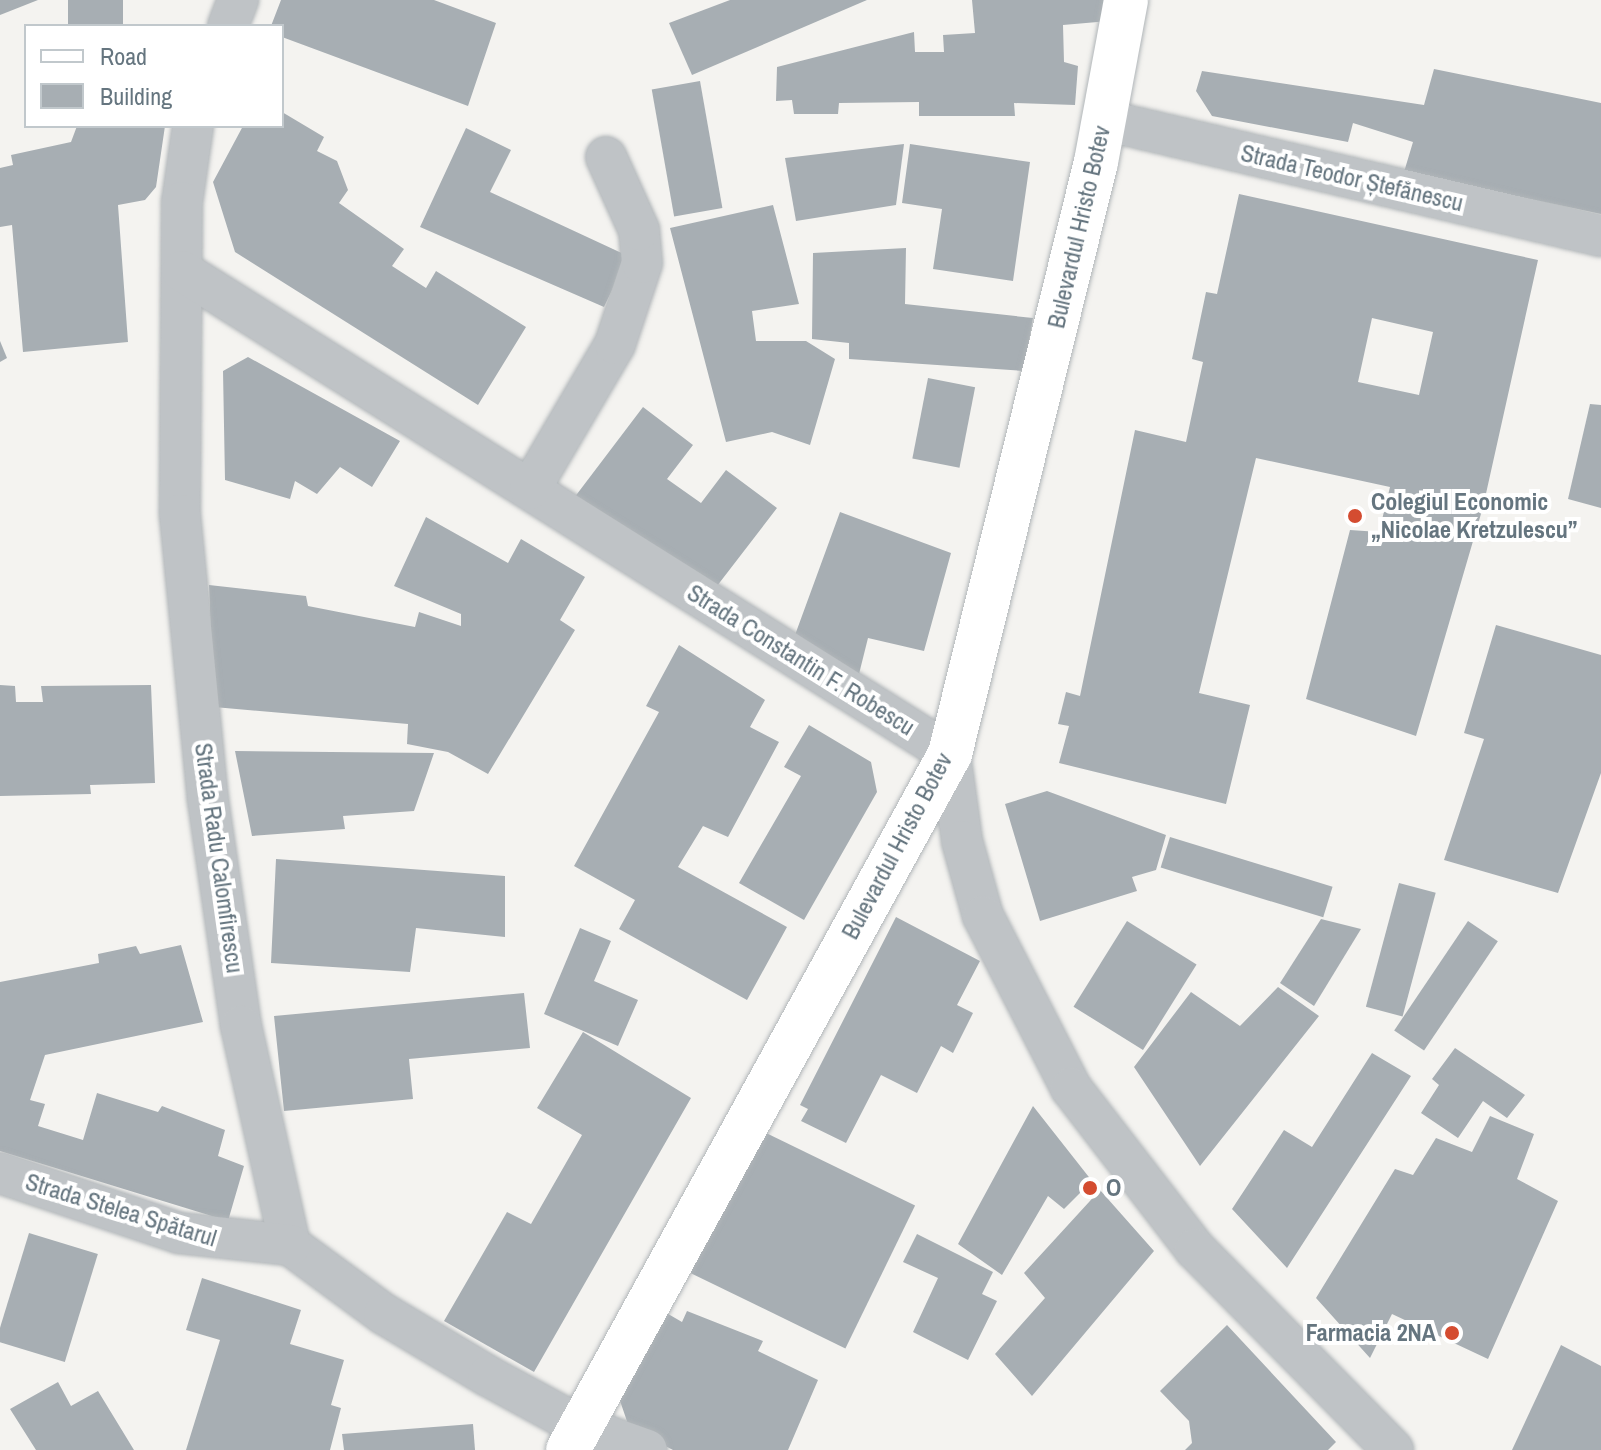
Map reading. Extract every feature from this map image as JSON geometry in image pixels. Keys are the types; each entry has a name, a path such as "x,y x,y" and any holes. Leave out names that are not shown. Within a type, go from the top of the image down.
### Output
{"street":[{"path":"229,24 238,0"},
{"name":"Bulevardul Hristo Botev","path":"574,1438 950,754 1104,120 1126,0"},
{"name":"Strada Teodor Ștefănescu","path":"1104,120 1601,236"},
{"name":"Strada Radu Calomfirescu","path":"193,128 185,159 180,515 208,800 241,1026 290,1245"},
{"path":"530,489 599,377 639,275 639,230 606,157"},
{"name":"Strada Constantin F. Robescu","path":"182,271 950,754"},
{"path":"950,754 962,841 983,916 1071,1088 1195,1249 1393,1450"},
{"name":"Strada Stelea Spătarul","path":"0,1173 179,1233 290,1245"},
{"path":"290,1245 384,1314 574,1438 647,1450"}],"building":[{"path":"0,0 38,0 0,15"},
{"path":"68,0 123,0 123,24 68,24"},
{"path":"281,0 434,0 496,23 468,106 284,38 284,24 272,24"},
{"path":"730,0 867,0 692,75 669,23"},
{"path":"972,0 1110,0 1109,21 1063,25 1064,62 1078,66 1075,105 1014,103 1015,116 919,116 919,102 839,103 838,114 794,114 792,100 776,101 777,67 914,32 915,52 944,52 943,35 975,33"},
{"path":"1434,69 1601,103 1601,214 1404,172 1413,142 1353,123 1348,142 1212,116 1196,91 1202,71 1424,105"},
{"path":"700,81 722,208 674,217 652,90"},
{"path":"284,113 324,137 317,151 337,161 348,190 339,203 404,249 392,266 426,288 436,271 526,327 478,405 235,252 213,182 242,128 284,128"},
{"path":"76,128 165,128 156,187 145,200 118,205 128,342 23,352 12,225 0,227 0,168 13,165 11,155 71,142"},
{"path":"466,128 511,150 490,192 628,256 604,307 420,227"},
{"path":"904,144 896,205 796,221 785,158"},
{"path":"910,144 1030,162 1013,281 933,269 942,209 902,203"},
{"path":"1239,194 1538,260 1483,507 1416,736 1306,699 1350,530 1379,532 1390,487 1256,458 1199,693 1250,705 1226,804 1059,763 1069,726 1058,724 1066,692 1080,696 1135,430 1186,442 1203,362 1192,359 1206,292 1217,294","holes":["1372,318 1433,332 1419,395 1358,382"]},
{"path":"773,205 799,304 752,311 756,341 806,341 835,359 810,445 772,432 726,442 670,228"},
{"path":"906,248 905,304 1033,318 1024,371 849,359 849,343 812,339 813,253"},
{"path":"0,341 7,358 0,362"},
{"path":"248,357 400,441 372,487 340,467 317,494 295,481 290,499 225,480 223,371"},
{"path":"928,378 975,387 959,468 912,458"},
{"path":"1590,404 1601,405 1601,508 1568,499"},
{"path":"643,407 693,445 667,479 701,503 726,470 777,508 707,599 574,498"},
{"path":"840,512 951,553 924,651 868,638 859,674 795,635"},
{"path":"426,517 508,563 521,539 585,577 560,620 575,630 488,774 448,752 407,744 408,724 214,707 209,585 306,596 308,606 415,627 419,612 461,626 461,614 394,586"},
{"path":"1496,625 1601,655 1601,773 1558,893 1444,860 1484,739 1464,733"},
{"path":"679,645 765,700 750,727 779,742 728,837 703,826 678,867 787,927 747,1000 619,929 635,900 574,866 659,712 646,706"},
{"path":"0,685 15,686 16,702 43,702 41,686 151,685 155,783 90,785 91,794 0,796"},
{"path":"809,725 871,762 877,792 804,920 739,883 801,776 784,767"},
{"path":"235,751 434,753 414,811 343,816 345,829 252,836"},
{"path":"1047,791 1166,835 1156,870 1132,877 1137,891 1040,921 1005,804"},
{"path":"1170,837 1333,887 1323,917 1161,868"},
{"path":"276,859 505,876 505,937 416,928 410,972 271,963"},
{"path":"1399,883 1436,893 1403,1016 1366,1007"},
{"path":"896,917 980,961 957,1005 973,1013 953,1053 941,1046 917,1093 881,1075 846,1143 801,1121 808,1109 800,1105"},
{"path":"1321,919 1361,929 1314,1006 1280,983"},
{"path":"1127,921 1197,964 1143,1050 1073,1007"},
{"path":"1468,921 1498,941 1424,1051 1394,1030"},
{"path":"580,928 611,941 594,981 638,1000 618,1046 544,1014"},
{"path":"181,945 203,1022 45,1055 30,1100 45,1104 38,1126 83,1140 97,1093 158,1112 162,1106 225,1130 218,1156 244,1166 228,1221 0,1151 0,982 99,963 98,954 136,946 140,954"},
{"path":"1278,987 1319,1016 1200,1166 1134,1067 1191,992 1240,1026"},
{"path":"524,993 530,1048 409,1059 413,1099 284,1111 274,1016"},
{"path":"583,1032 691,1098 534,1372 444,1321 507,1212 531,1224 582,1135 537,1108"},
{"path":"1455,1048 1525,1095 1507,1118 1483,1101 1458,1138 1421,1113 1439,1085 1432,1079"},
{"path":"1372,1053 1411,1076 1287,1268 1232,1209 1284,1130 1312,1147"},
{"path":"1033,1106 1092,1181 1064,1209 1048,1196 1002,1275 958,1244"},
{"path":"1490,1116 1534,1134 1517,1179 1558,1201 1488,1359 1392,1314 1370,1358 1316,1298 1395,1169 1413,1175 1436,1138 1472,1152"},
{"path":"756,1128 915,1206 845,1348 686,1271"},
{"path":"1100,1190 1154,1251 1032,1396 995,1354 1045,1298 1024,1273"},
{"path":"29,1233 98,1254 65,1362 0,1342 0,1328"},
{"path":"917,1234 993,1272 982,1294 997,1301 968,1360 913,1332 938,1278 903,1262"},
{"path":"202,1278 301,1310 290,1344 344,1360 331,1405 341,1408 330,1450 186,1450 220,1340 186,1330"},
{"path":"663,1311 682,1322 687,1311 763,1341 758,1351 818,1380 788,1450 673,1450 629,1427 619,1398"},
{"path":"1227,1325 1336,1442 1328,1450 1185,1450 1192,1443 1189,1421 1160,1391"},
{"path":"1561,1345 1601,1366 1601,1450 1512,1450"},
{"path":"58,1382 71,1406 98,1391 134,1450 36,1450 10,1409"},
{"path":"473,1424 475,1450 344,1450 342,1434"}],"place":[{"name":"Colegiul Economic „Nicolae Kretzulescu”","path":"1355,516"},
{"name":"O","path":"1090,1188"},
{"name":"Farmacia 2NA","path":"1452,1333"}]}
